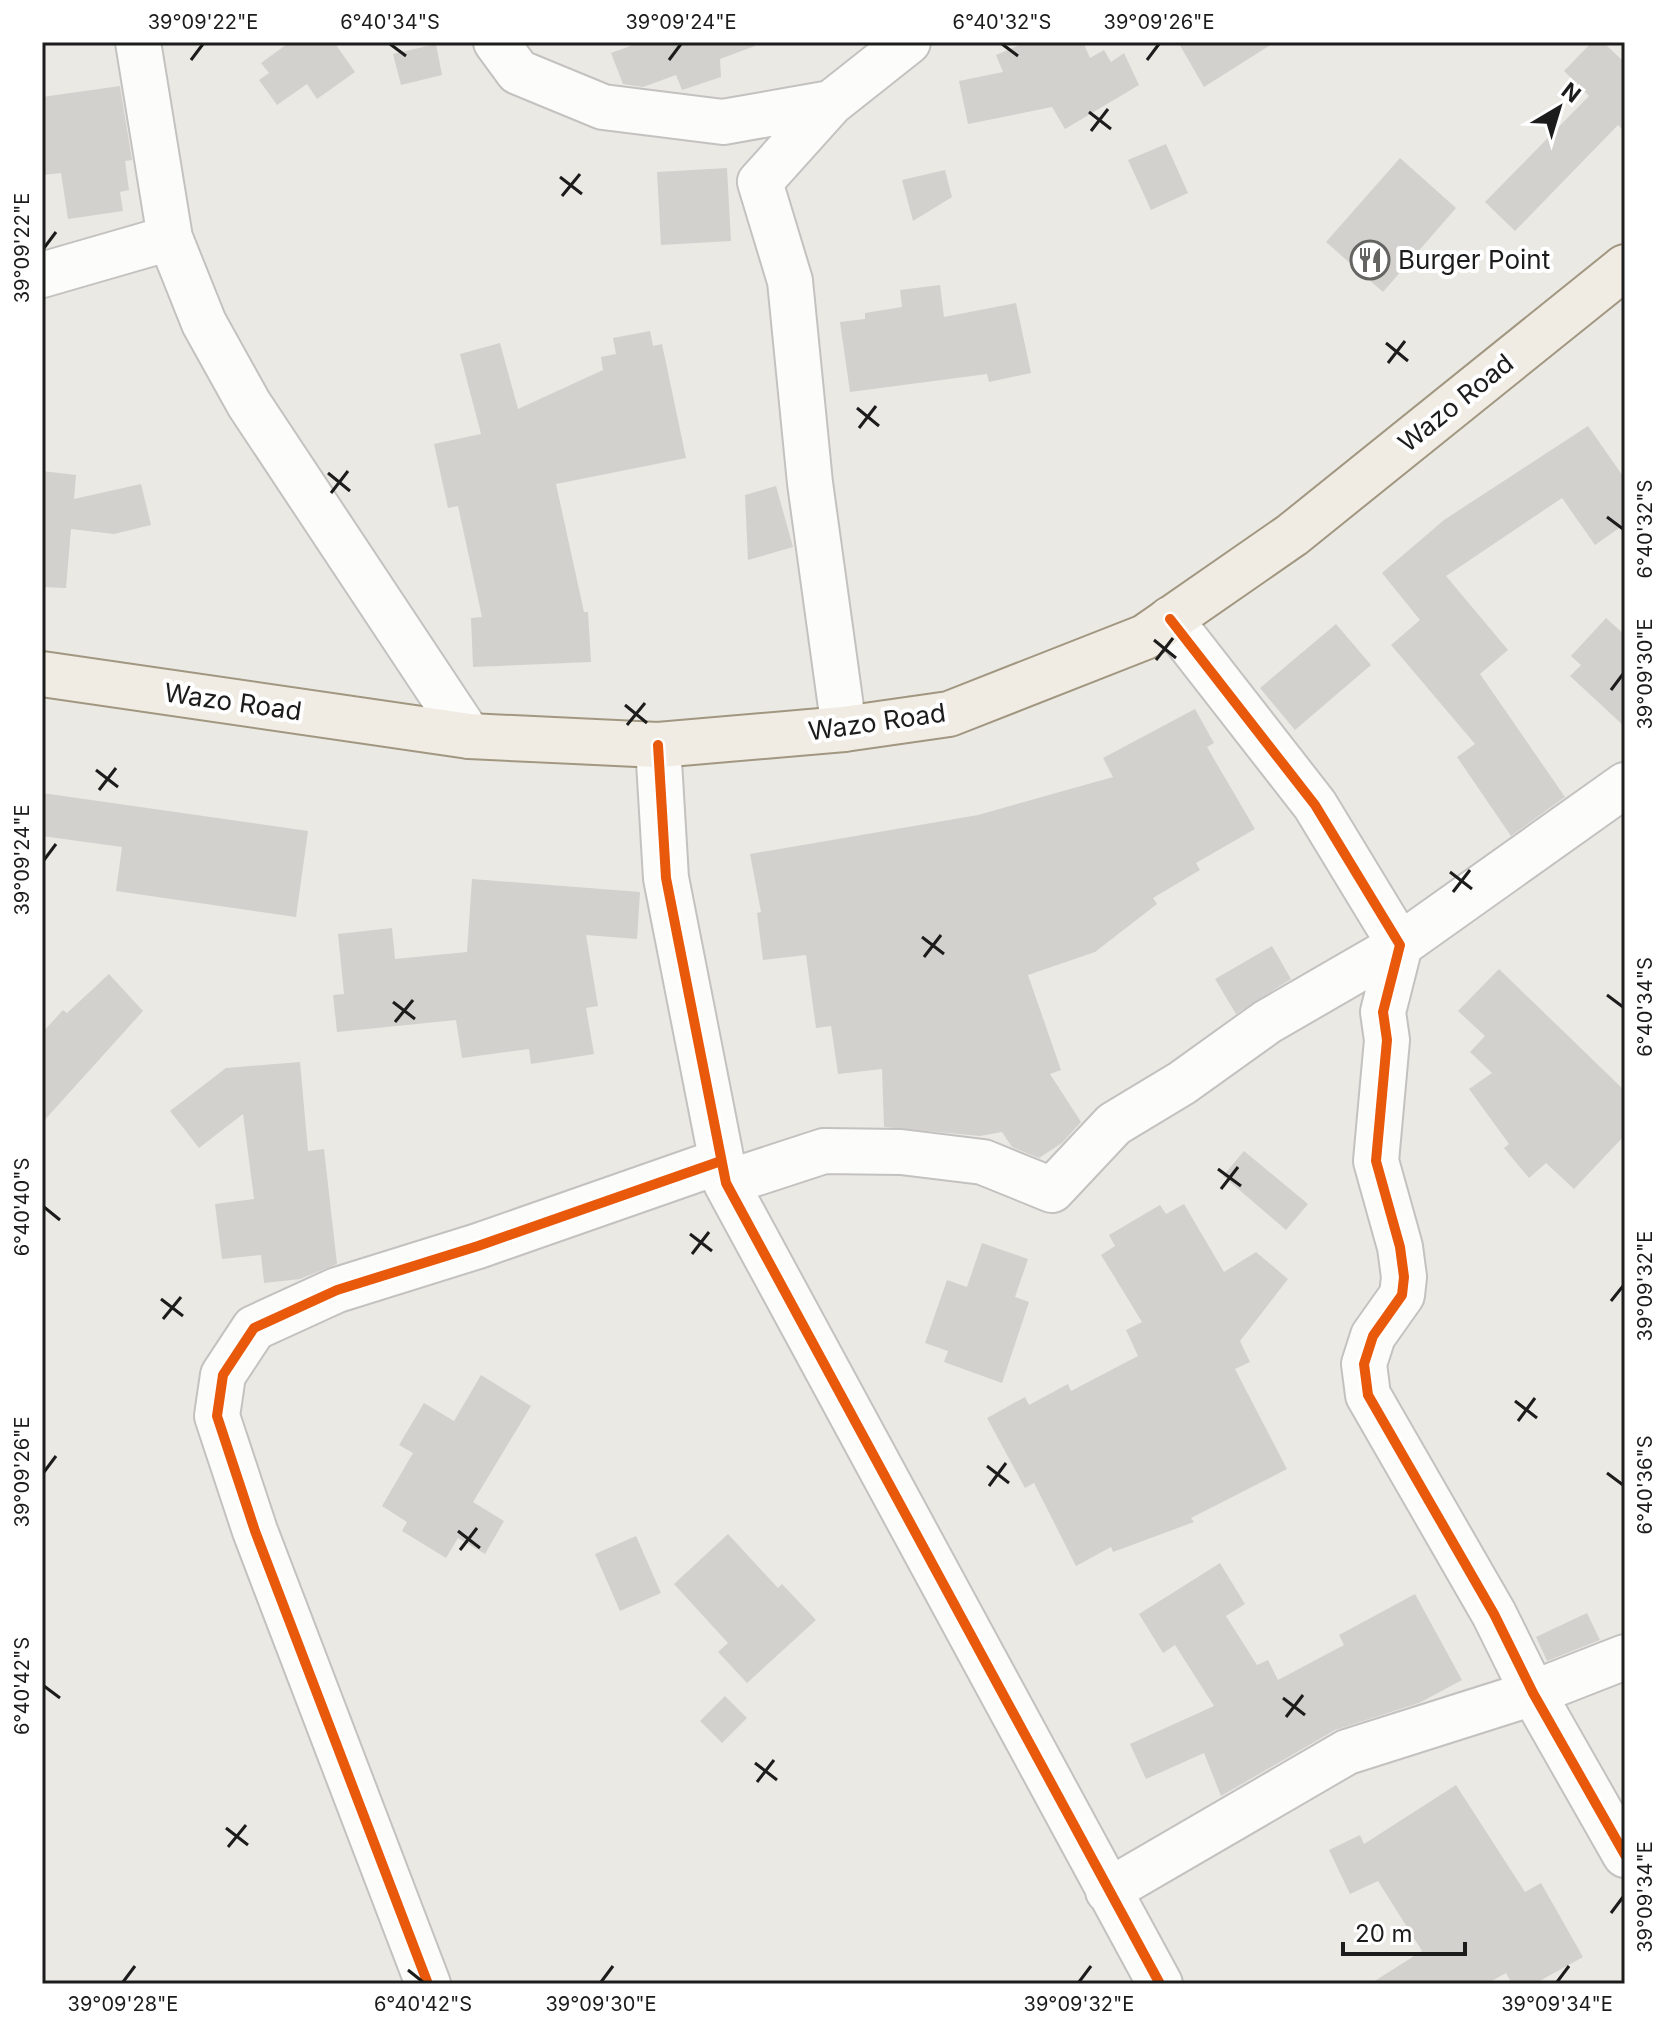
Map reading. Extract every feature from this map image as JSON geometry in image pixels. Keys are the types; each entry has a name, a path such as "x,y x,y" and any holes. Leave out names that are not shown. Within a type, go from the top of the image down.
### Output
{"main road":[{"name":"Wazo Road","path":"42,674 469,736 658,745 844,729 949,714 1145,637 1292,535 1625,267"}],"street":[{"path":"138,42 170,238 204,323 249,404 469,736"},
{"path":"496,42 518,72 603,107 723,122 831,103"},
{"path":"844,729 810,483 790,281 760,182 831,103 891,47"},
{"path":"42,275 170,238"},
{"path":"1170,619 1315,805 1400,945 1383,1012 1387,1040 1376,1161 1400,1247 1404,1277 1402,1295 1373,1336 1364,1364 1368,1395 1494,1614 1533,1693 1625,1855"},
{"path":"658,745 666,878 724,1172 1160,1984"},
{"path":"428,1984 255,1531 217,1416 223,1375 254,1328 337,1290 478,1246 724,1172 824,1151 901,1152 983,1162 1052,1190 1114,1124 1182,1083 1267,1022 1400,945 1625,785"},
{"path":"1108,1891 1347,1752 1533,1693 1625,1657"}],"building":[{"path":"290,42 334,42 355,72 317,99 307,84 277,105 259,80 269,73 261,63"},
{"path":"641,42 754,42 755,46 720,59 721,77 682,90 676,75 643,87 623,84 611,53"},
{"path":"1027,42 1083,42 1090,58 1104,50 1111,62 1124,53 1139,85 1065,129 1052,107 968,124 959,81 1003,72 996,55"},
{"path":"1178,42 1275,42 1204,87"},
{"path":"1592,42 1603,42 1623,61 1625,58 1625,132 1618,125 1515,231 1485,202 1589,96 1564,71"},
{"path":"436,44 442,75 401,85 393,54"},
{"path":"120,86 132,160 125,161 129,190 120,192 123,211 68,219 61,173 42,175 42,97"},
{"path":"1166,144 1188,193 1151,210 1128,160"},
{"path":"1400,158 1456,208 1383,292 1326,242"},
{"path":"727,168 731,241 661,245 657,172"},
{"path":"945,170 952,197 913,221 902,180"},
{"path":"940,285 944,317 1016,303 1031,373 989,382 987,374 850,392 840,322 865,319 865,313 902,307 900,290"},
{"path":"650,331 653,346 662,344 686,458 556,484 584,612 588,612 591,662 473,667 471,618 482,617 458,506 448,508 434,444 481,434 460,354 500,343 518,409 603,370 601,357 616,354 613,338"},
{"path":"1588,426 1625,479 1625,524 1595,545 1562,498 1446,576 1508,650 1480,674 1565,797 1511,836 1457,757 1475,744 1391,645 1420,620 1382,573 1444,520"},
{"path":"42,471 76,475 74,499 141,484 151,525 114,534 71,529 66,588 42,587"},
{"path":"776,486 793,547 748,560 745,495"},
{"path":"1606,618 1625,635 1625,727 1570,676 1581,665 1571,656"},
{"path":"1336,624 1371,665 1295,730 1260,688"},
{"path":"1195,709 1214,743 1207,747 1255,829 1196,863 1200,870 1153,898 1157,904 1095,952 1028,975 1061,1070 1050,1074 1081,1122 1062,1143 1039,1158 1012,1147 1002,1132 980,1136 884,1127 882,1069 838,1074 831,1026 816,1028 806,955 763,960 757,913 761,912 750,854 978,815 1113,777 1103,758"},
{"path":"42,793 308,831 296,917 116,891 122,847 42,836"},
{"path":"472,879 640,892 637,939 586,935 598,1006 586,1008 594,1054 531,1064 529,1049 462,1058 456,1020 337,1032 333,995 344,994 338,934 392,928 395,959 467,952"},
{"path":"1272,946 1291,979 1236,1014 1215,979"},
{"path":"1499,969 1625,1091 1625,1135 1574,1189 1546,1163 1529,1178 1504,1148 1509,1144 1469,1089 1492,1073 1470,1052 1485,1036 1458,1011"},
{"path":"109,974 143,1011 42,1123 42,1033 63,1010 67,1013"},
{"path":"300,1062 308,1151 324,1149 337,1264 300,1279 264,1283 261,1255 222,1259 215,1204 254,1199 243,1114 199,1148 170,1111 226,1068"},
{"path":"1244,1151 1308,1204 1286,1230 1223,1176"},
{"path":"1184,1204 1224,1272 1256,1252 1288,1279 1240,1341 1250,1362 1235,1369 1287,1469 1191,1518 1194,1522 1113,1552 1111,1547 1076,1566 1034,1483 1025,1488 987,1418 1025,1397 1029,1405 1068,1384 1071,1391 1138,1356 1126,1330 1142,1322 1101,1255 1115,1246 1109,1235 1160,1205 1166,1214"},
{"path":"982,1243 1028,1259 1015,1297 1029,1302 1002,1383 944,1362 948,1351 925,1343 947,1280 967,1287"},
{"path":"481,1375 531,1406 473,1502 504,1521 485,1554 458,1538 446,1558 402,1531 407,1522 382,1506 413,1453 399,1445 424,1403 454,1421"},
{"path":"728,1534 778,1588 782,1584 816,1620 747,1683 718,1652 728,1643 674,1584"},
{"path":"636,1536 661,1593 620,1611 595,1554"},
{"path":"1220,1563 1245,1604 1226,1616 1257,1665 1268,1660 1278,1680 1344,1645 1339,1635 1415,1594 1462,1680 1419,1703 1335,1730 1221,1796 1204,1753 1146,1779 1130,1744 1214,1706 1175,1645 1163,1653 1139,1614"},
{"path":"1587,1613 1600,1640 1547,1661 1536,1637"},
{"path":"725,1696 747,1718 722,1743 700,1721"},
{"path":"1456,1785 1525,1892 1541,1883 1583,1957 1534,1984 1512,1984 1506,1973 1486,1984 1370,1984 1422,1951 1378,1881 1350,1894 1329,1850 1360,1835 1364,1844"}],"cycle path":[{"path":"1170,619 1315,805 1400,945 1383,1012 1387,1040 1376,1161 1400,1247 1404,1277 1402,1295 1373,1336 1364,1364 1368,1395 1494,1614 1533,1693 1625,1855"},
{"path":"658,745 666,878 726,1183 1160,1984"},
{"path":"428,1984 255,1531 217,1416 223,1375 254,1328 337,1290 478,1246 721,1161"}],"place":[{"name":"Burger Point","path":"1370,260"}]}
